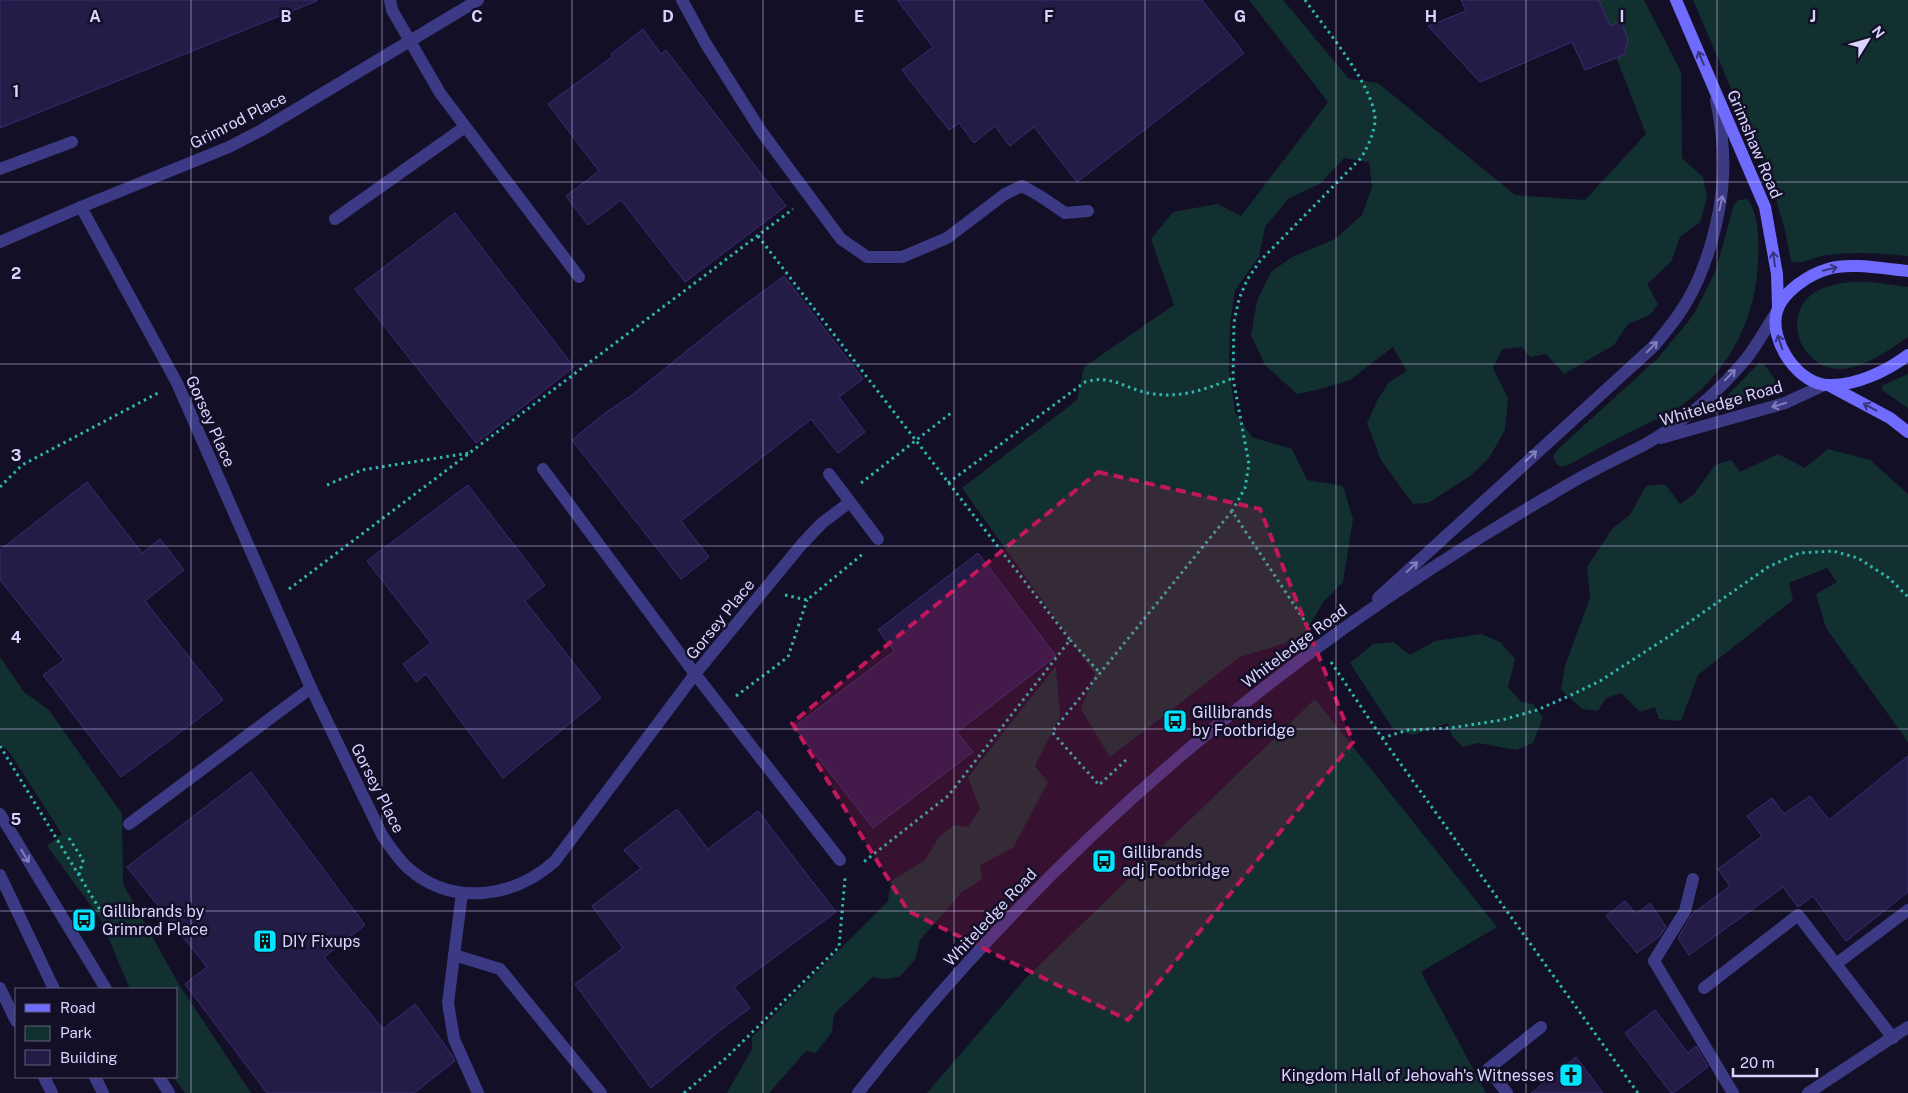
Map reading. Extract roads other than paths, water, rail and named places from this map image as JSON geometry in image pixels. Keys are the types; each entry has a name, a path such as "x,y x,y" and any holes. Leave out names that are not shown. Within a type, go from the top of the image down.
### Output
{"main road":[{"name":"Grimshaw Road","path":"1676,0 1765,207 1776,274 1777,334 1784,354 1794,368 1808,378 1827,385"},
{"path":"1777,310 1792,289 1810,276 1830,268 1852,266 1908,271"},
{"path":"1827,385 1856,381 1882,371 1908,355"},
{"path":"1827,385 1890,418 1908,432"}],"street":[{"path":"390,0 392,10 440,94 579,277"},
{"name":"Grimrod Place","path":"0,242 229,147 260,131 478,0"},
{"path":"682,0 706,44 756,123 841,239 867,257 902,257 947,238 1005,194 1022,186 1065,213 1088,211"},
{"path":"1350,624 1641,357 1673,323 1687,303 1707,258 1723,194 1723,138 1714,89"},
{"path":"335,219 465,127"},
{"path":"0,169 72,142"},
{"name":"Gorsey Place","path":"81,207 177,383 311,688 382,836 409,869 445,890 482,894 504,890 524,883 543,872 555,861 695,674 802,544 847,498"},
{"name":"Whiteledge Road","path":"858,1093 892,1049 971,959 1059,866 1158,775 1277,676 1350,624 1496,527 1579,477 1653,440 1702,405 1746,358 1777,310"},
{"name":"Whiteledge Road","path":"1653,440 1785,403 1827,385"},
{"path":"543,469 720,707 840,860"},
{"path":"829,474 878,539"},
{"path":"129,824 311,688"},
{"path":"0,814 105,988"},
{"path":"0,875 54,988"},
{"path":"1693,879 1685,911 1654,961 1732,1093"},
{"path":"462,893 448,1003 454,1039 478,1093"},
{"path":"1836,964 1908,910"},
{"path":"1704,988 1798,915 1893,1038"},
{"path":"454,955 500,969 601,1093"},
{"path":"0,988 15,1019"},
{"path":"1507,1093 1488,1069 1541,1027"},
{"path":"1808,1093 1908,1027"},
{"path":"44,1078 52,1093"},
{"path":"96,1078 103,1093"},
{"path":"161,1078 169,1093"}],"place":[{"name":"Gillibrands by Footbridge","path":"1175,721"},
{"name":"Gillibrands adj Footbridge","path":"1104,861"},
{"name":"Gillibrands by Grimrod Place","path":"84,920"},
{"name":"DIY Fixups","path":"265,941"},
{"name":"Kingdom Hall of Jehovah's Witnesses","path":"1571,1075"}]}
